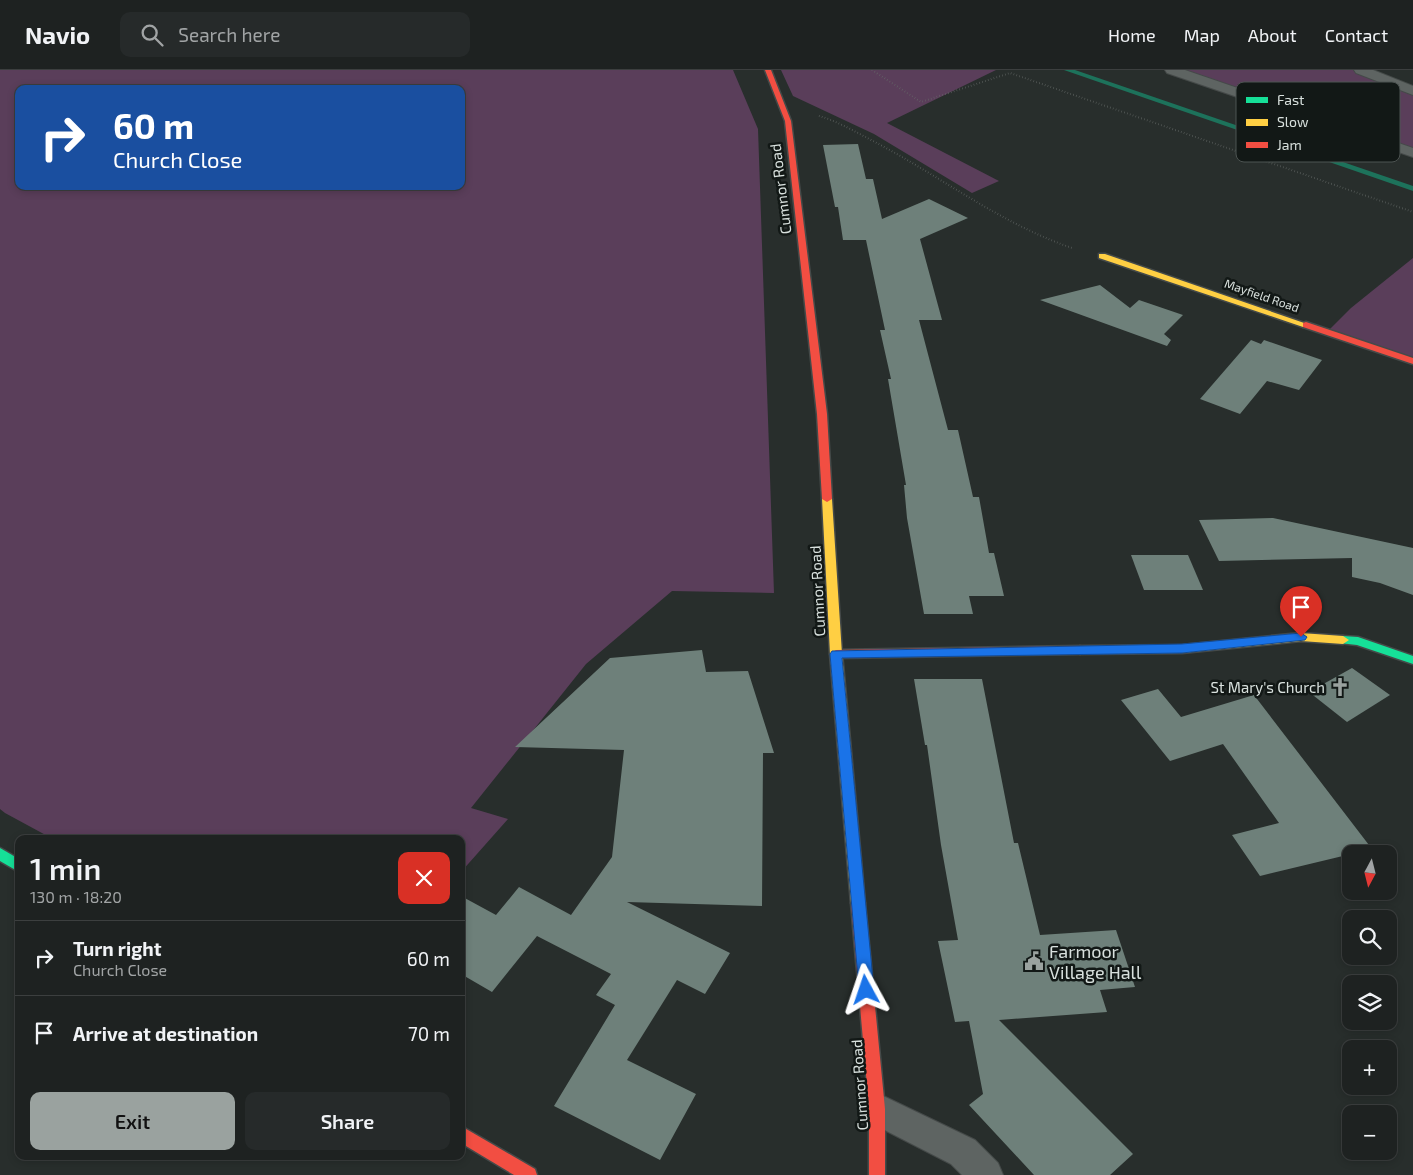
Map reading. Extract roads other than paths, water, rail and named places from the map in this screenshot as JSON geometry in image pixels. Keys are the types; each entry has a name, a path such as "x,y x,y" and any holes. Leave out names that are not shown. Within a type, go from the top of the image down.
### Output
{"main road":[{"name":"Cumnor Road","path":"768,70 788,122 822,414 836,654 877,1109 878,1175"},
{"name":"Mayfield Road","path":"1102,256 1413,361"},
{"path":"836,654 1182,648 1301,637 1358,641 1413,660"},
{"path":"0,854 15,863"},
{"path":"465,1136 530,1175"}],"lane":[{"path":"1172,70 1236,92"},
{"path":"1361,70 1391,82"},
{"path":"1400,86 1413,91"},
{"path":"1400,149 1413,153"},
{"path":"877,1109 963,1152 986,1175"}],"waterway":[{"path":"1068,70 1236,128"},
{"path":"1335,162 1413,189"}],"place":[{"name":"St Mary's Church","path":"1340,687"},
{"name":"Farmoor Village Hall","path":"1034,961"}]}
